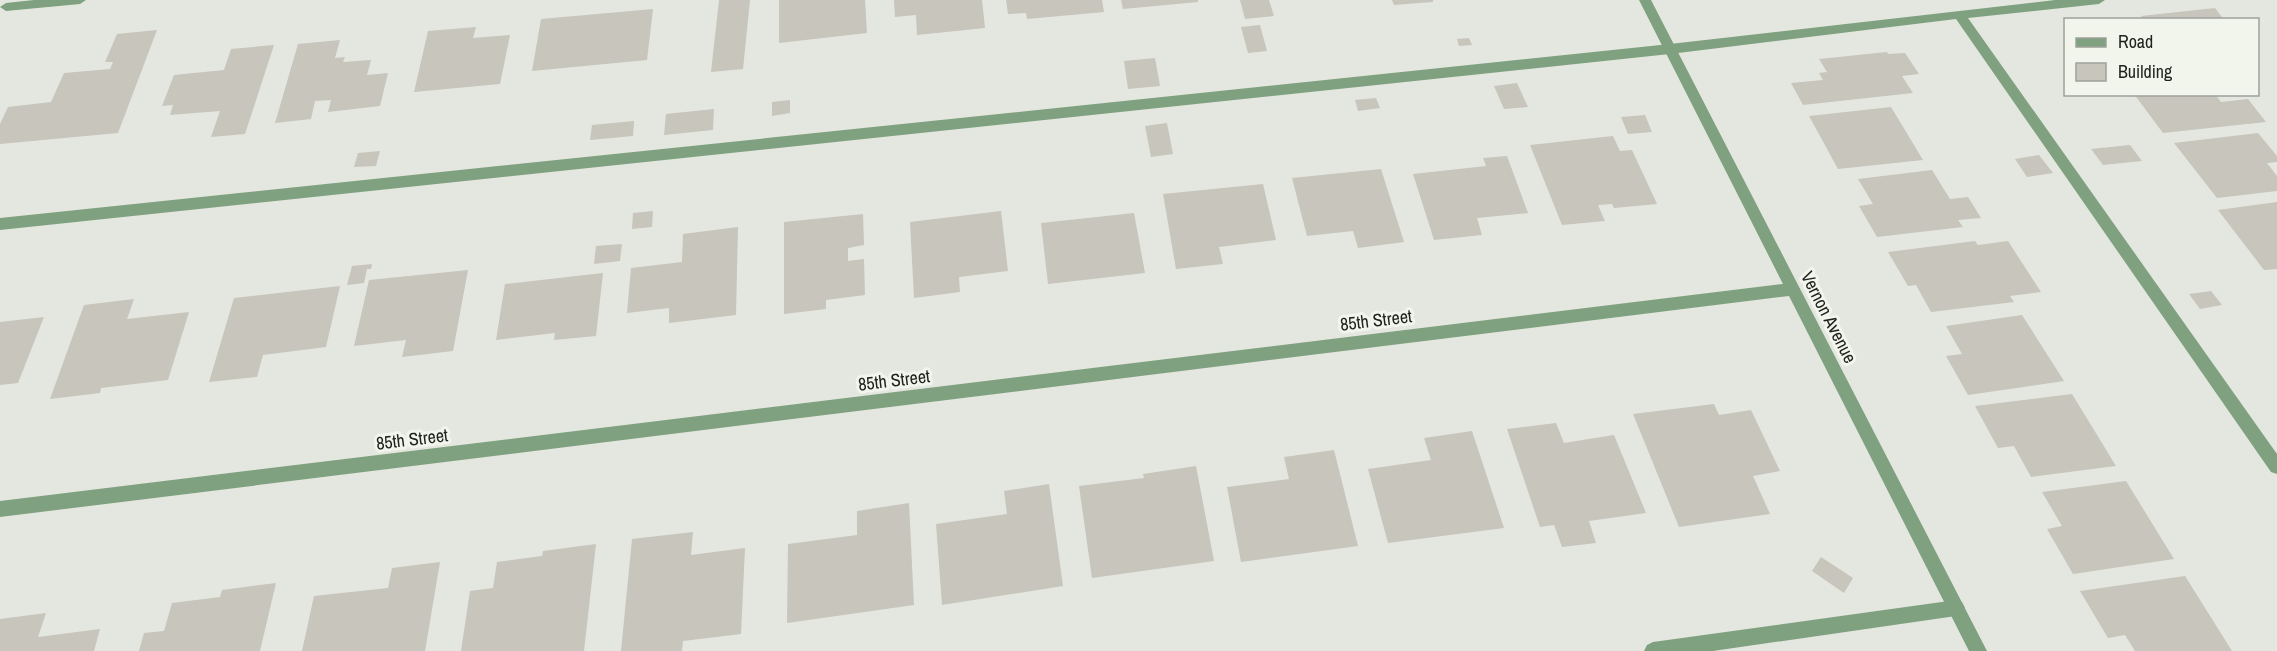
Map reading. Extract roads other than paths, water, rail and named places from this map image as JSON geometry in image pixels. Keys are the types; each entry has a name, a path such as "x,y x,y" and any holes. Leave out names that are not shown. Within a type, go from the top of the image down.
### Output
{"street":[{"path":"0,19 8,3 80,0"},
{"name":"Vernon Avenue","path":"1645,0 1978,651"},
{"path":"0,224 1670,49 1959,14 2099,0"},
{"path":"1959,14 2277,467"},
{"name":"85th Street","path":"0,509 1793,289"},
{"path":"1653,651 1956,608"}]}
